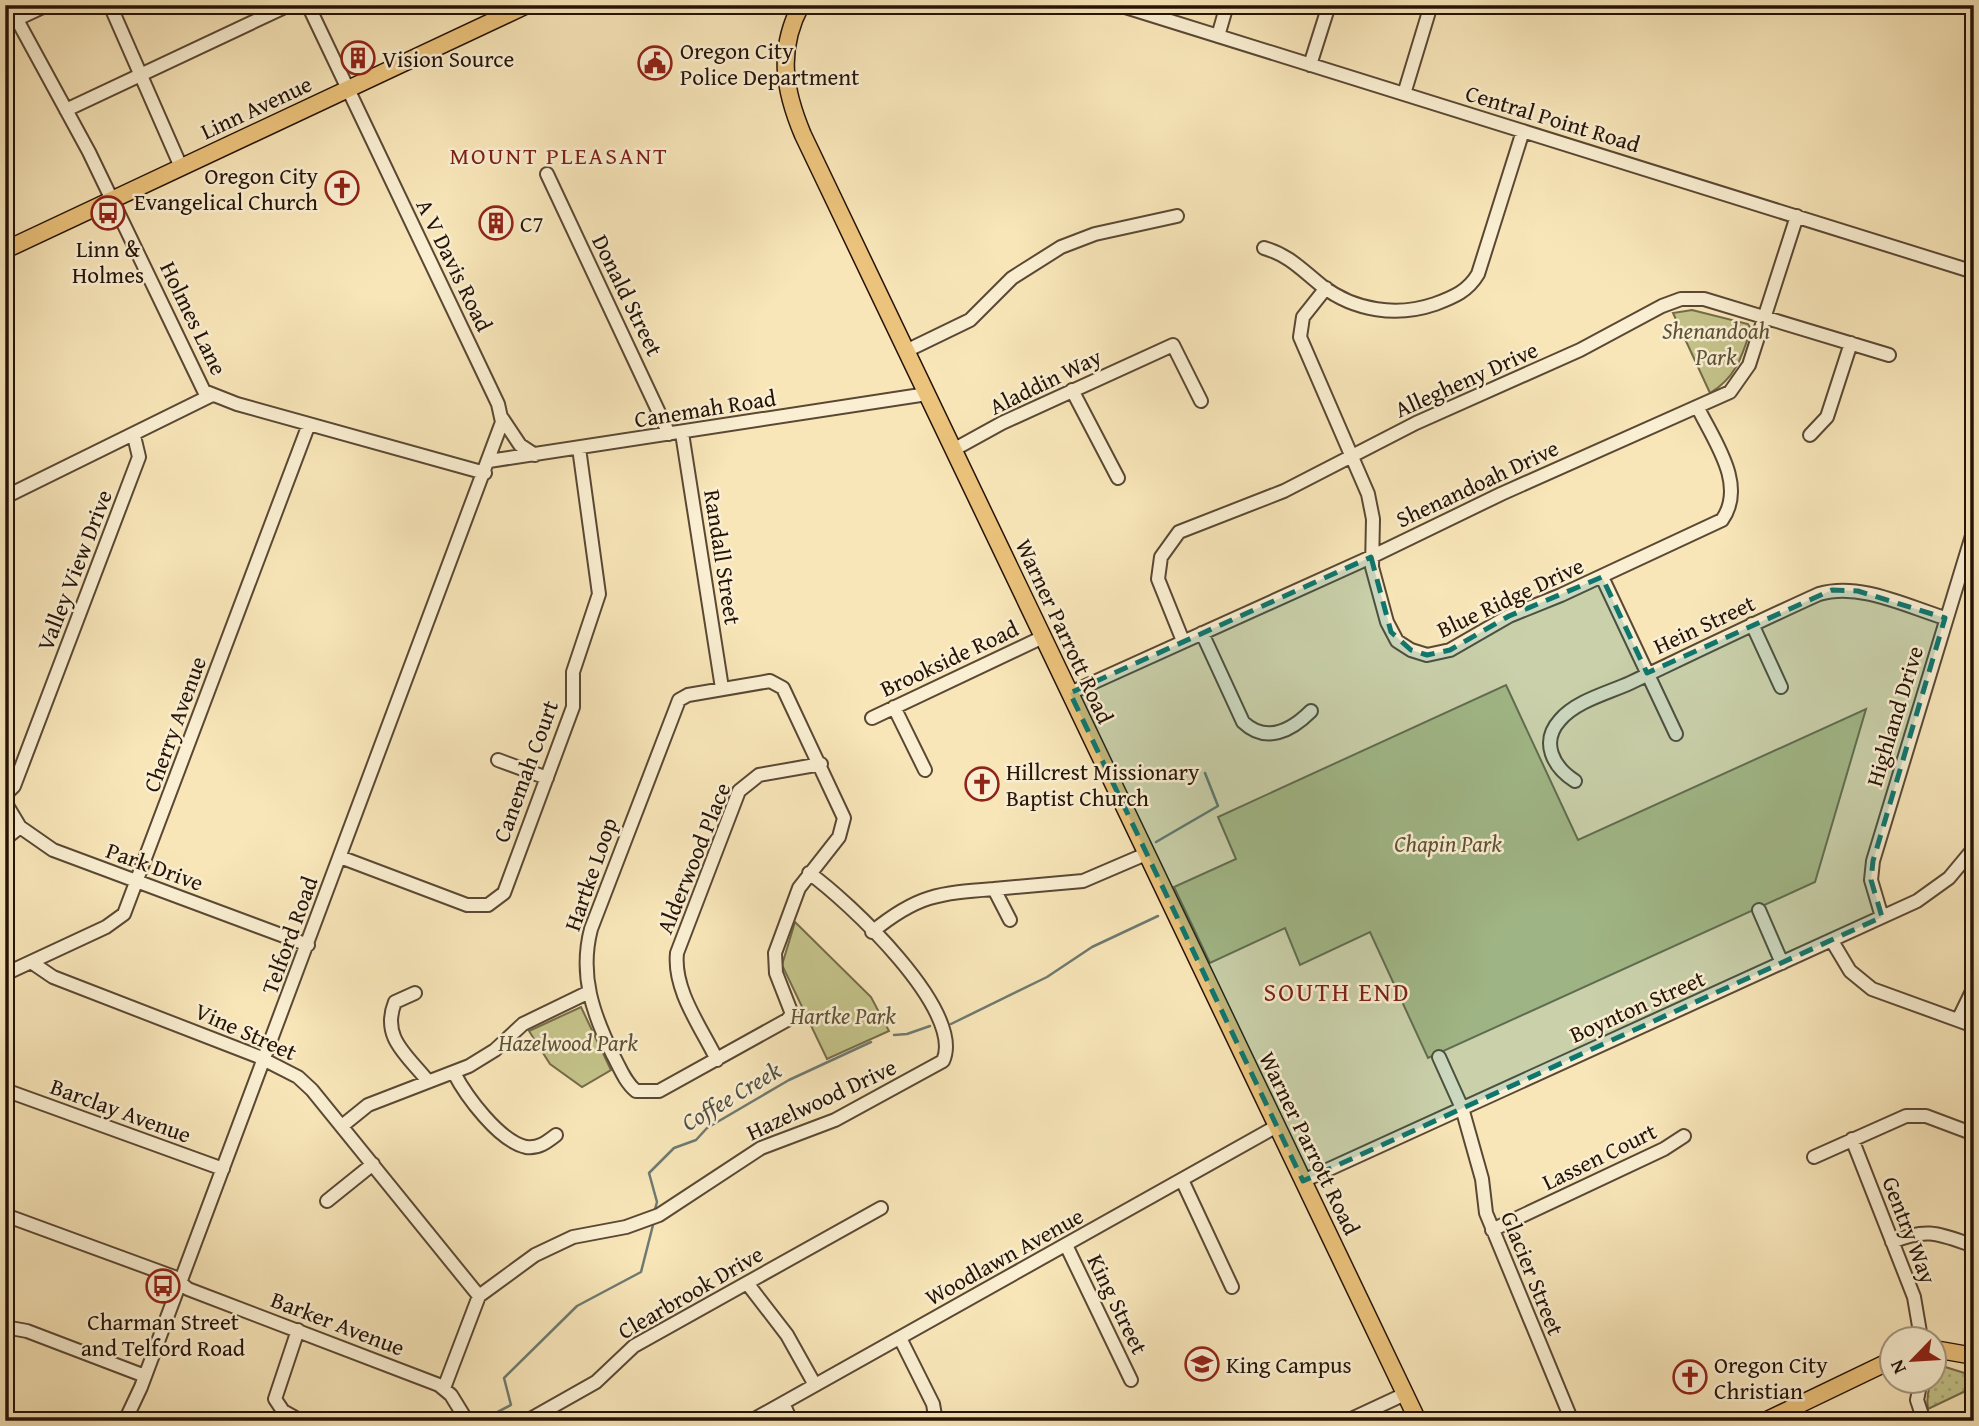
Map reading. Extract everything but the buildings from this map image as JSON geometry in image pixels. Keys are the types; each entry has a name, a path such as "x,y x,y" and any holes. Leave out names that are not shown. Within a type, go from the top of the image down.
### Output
{"main road":[{"name":"Warner Parrott Road","path":"801,5 785,49 789,97 809,147 1418,1421"},
{"name":"Linn Avenue","path":"5,250 516,8"},
{"path":"1948,1351 1974,1356"},
{"path":"1765,1421 1878,1367"}],"street":[{"name":"Holmes Lane","path":"9,5 113,200 204,391 210,396 309,424 487,467"},
{"path":"17,19 47,5"},
{"path":"110,5 181,167"},
{"path":"66,110 289,5"},
{"name":"A V Davis Road","path":"308,5 502,418 520,446 535,455"},
{"name":"Central Point Road","path":"1119,5 1974,272"},
{"path":"1218,36 1227,5"},
{"path":"1310,65 1329,5"},
{"path":"1404,94 1431,5"},
{"path":"1264,248 1293,261 1326,288 1357,304 1392,312 1422,309 1467,289 1478,274 1523,131"},
{"name":"Donald Street","path":"547,174 676,434"},
{"path":"906,351 970,320 1012,278 1060,247 1095,234 1177,216"},
{"name":"Shenandoah Drive","path":"1070,693 1371,557 1501,494 1730,392 1741,380 1797,216"},
{"name":"Blue Ridge Drive","path":"1326,288 1303,317 1300,337 1353,455 1371,507 1371,557 1391,632 1410,650 1427,655 1450,650 1509,615 1602,577 1713,526 1728,511 1733,498 1732,483 1698,408"},
{"name":"Allegheny Drive","path":"1183,641 1158,579 1161,557 1171,538 1188,527 1268,498 1480,393 1580,350 1672,302 1704,299 1889,355"},
{"path":"1810,435 1827,417 1851,343"},
{"name":"Aladdin Way","path":"953,450 1072,390 1173,345 1201,401"},
{"path":"1072,390 1118,478"},
{"name":"Canemah Road","path":"487,467 535,455 927,394"},
{"path":"5,497 134,436 210,396"},
{"path":"487,467 502,418"},
{"name":"Cherry Avenue","path":"5,974 115,922 124,915 309,424"},
{"name":"Randall Street","path":"676,434 722,688"},
{"name":"Valley View Drive","path":"5,795 15,786 139,457 134,436"},
{"name":"Canemah Court","path":"340,857 467,905 488,905 503,893 573,707 573,672 599,594 579,448"},
{"name":"Telford Road","path":"125,1421 145,1376 265,1060 487,467"},
{"name":"Highland Drive","path":"1882,917 1871,880 1873,861 1945,618 1969,559 1974,529"},
{"path":"1602,577 1676,734"},
{"name":"Hein Street","path":"1575,781 1563,774 1549,749 1554,727 1573,709 1819,594 1845,590 1945,618"},
{"path":"1752,624 1781,687"},
{"path":"1202,633 1243,722 1250,729 1274,735 1298,723 1311,711"},
{"name":"Brookside Road","path":"872,718 1043,637"},
{"name":"Hartke Loop","path":"770,681 779,683 821,764 842,810 844,823 838,837 808,873 793,902 775,953 776,973 792,1014 787,1020 659,1091 636,1091 626,1082 587,993 586,951 591,929 673,710 683,696 722,688 770,681"},
{"path":"894,707 925,770"},
{"path":"498,760 547,778"},
{"name":"Alderwood Place","path":"717,1059 680,982 677,953 739,791 759,775 821,764"},
{"name":"Park Drive","path":"5,802 20,827 53,850 308,945"},
{"path":"5,839 20,827"},
{"name":"Boynton Street","path":"1303,1181 1882,917 1938,888 1974,848"},
{"path":"872,932 900,911 931,895 1083,881 1146,854"},
{"name":"Hazelwood Drive","path":"479,1296 550,1247 659,1215 761,1148 835,1120 943,1061 947,1038 928,998 906,965 808,873"},
{"path":"994,889 1010,920"},
{"path":"1759,910 1782,963"},
{"path":"1832,941 1850,971 1872,989 1974,1026"},
{"name":"Vine Street","path":"31,962 53,977 217,1038 265,1060 306,1084 479,1296"},
{"path":"1958,1020 1974,987"},
{"path":"415,993 395,1002 389,1025 394,1039 426,1080"},
{"path":"342,1126 368,1105 426,1080 454,1073 485,1057 523,1024 587,993"},
{"name":"Glacier Street","path":"1439,1057 1462,1108 1482,1179 1484,1204 1492,1230 1572,1421"},
{"path":"454,1073 473,1104 510,1139 526,1147 542,1145 556,1135"},
{"name":"Barclay Avenue","path":"5,1090 223,1169"},
{"path":"1814,1157 1897,1118 1914,1115 1926,1116 1974,1134"},
{"name":"Woodlawn Avenue","path":"751,1421 1277,1126"},
{"name":"Lassen Court","path":"1492,1230 1664,1149 1684,1136"},
{"name":"Gentry Way","path":"1852,1139 1914,1297 1918,1324"},
{"path":"327,1201 373,1164"},
{"path":"1182,1180 1232,1287"},
{"name":"Clearbrook Drive","path":"527,1421 596,1382 634,1346 881,1208"},
{"name":"Barker Avenue","path":"5,1215 174,1277 188,1289 444,1388"},
{"path":"1892,1242 1920,1232 1932,1232 1974,1246"},
{"name":"King Street","path":"1066,1245 1131,1380"},
{"path":"747,1283 787,1335 815,1385"},
{"path":"467,1421 444,1388 479,1296"},
{"path":"5,1327 27,1331 145,1376"},
{"path":"298,1330 275,1399 283,1411 301,1421"},
{"path":"900,1338 933,1404 936,1421"},
{"path":"1347,1421 1405,1394"},
{"path":"1918,1394 1917,1400 1924,1421"},
{"path":"783,1404 791,1421"}],"highlighted area":[{"path":"1371,557 1391,632 1411,650 1427,655 1450,650 1509,616 1602,577 1647,673 1832,590 1858,591 1945,618 1873,861 1871,880 1882,917 1303,1181 1070,693"}],"green space":[{"name":"Shenandoah Park","path":"1692,310 1748,324 1751,329 1732,373 1710,393 1673,313"},
{"name":"Chapin Park","path":"1506,685 1578,840 1866,709 1815,882 1428,1058 1370,932 1300,965 1285,928 1210,963 1174,887 1236,859 1218,817"},
{"name":"Hartke Park","path":"795,922 871,997 889,1031 827,1059 782,965"},
{"name":"Hazelwood Park","path":"581,1007 611,1070 582,1087 550,1064 529,1031"},
{"path":"1948,1368 1974,1376 1974,1387 1928,1409 1929,1394 1948,1394"}],"waterway":[{"name":"Coffee Creek","path":"1156,842 1218,806 1205,773"},
{"name":"Coffee Creek","path":"951,1024 1047,977 1092,947 1158,916"},
{"name":"Coffee Creek","path":"894,1035 907,1034 930,1026"},
{"name":"Coffee Creek","path":"655,1209 657,1202 649,1173 674,1148 696,1140 707,1128 789,1080 871,1042"},
{"name":"Coffee Creek","path":"480,1421 511,1405 504,1378 577,1306 641,1272 653,1225"}],"place":[{"name":"Vision Source","path":"358,58"},
{"name":"Oregon City Police Department","path":"655,63"},
{"name":"Oregon City Evangelical Church","path":"342,188"},
{"name":"Linn & Holmes","path":"108,213"},
{"name":"C7","path":"496,223"},
{"name":"Hillcrest Missionary Baptist Church","path":"982,784"},
{"name":"Charman Street and Telford Road","path":"163,1286"},
{"name":"King Campus","path":"1202,1364"},
{"name":"Oregon City Christian","path":"1690,1377"}],"district":[{"name":"MOUNT PLEASANT","path":"559,155"},
{"name":"SOUTH END","path":"1337,991"}]}
